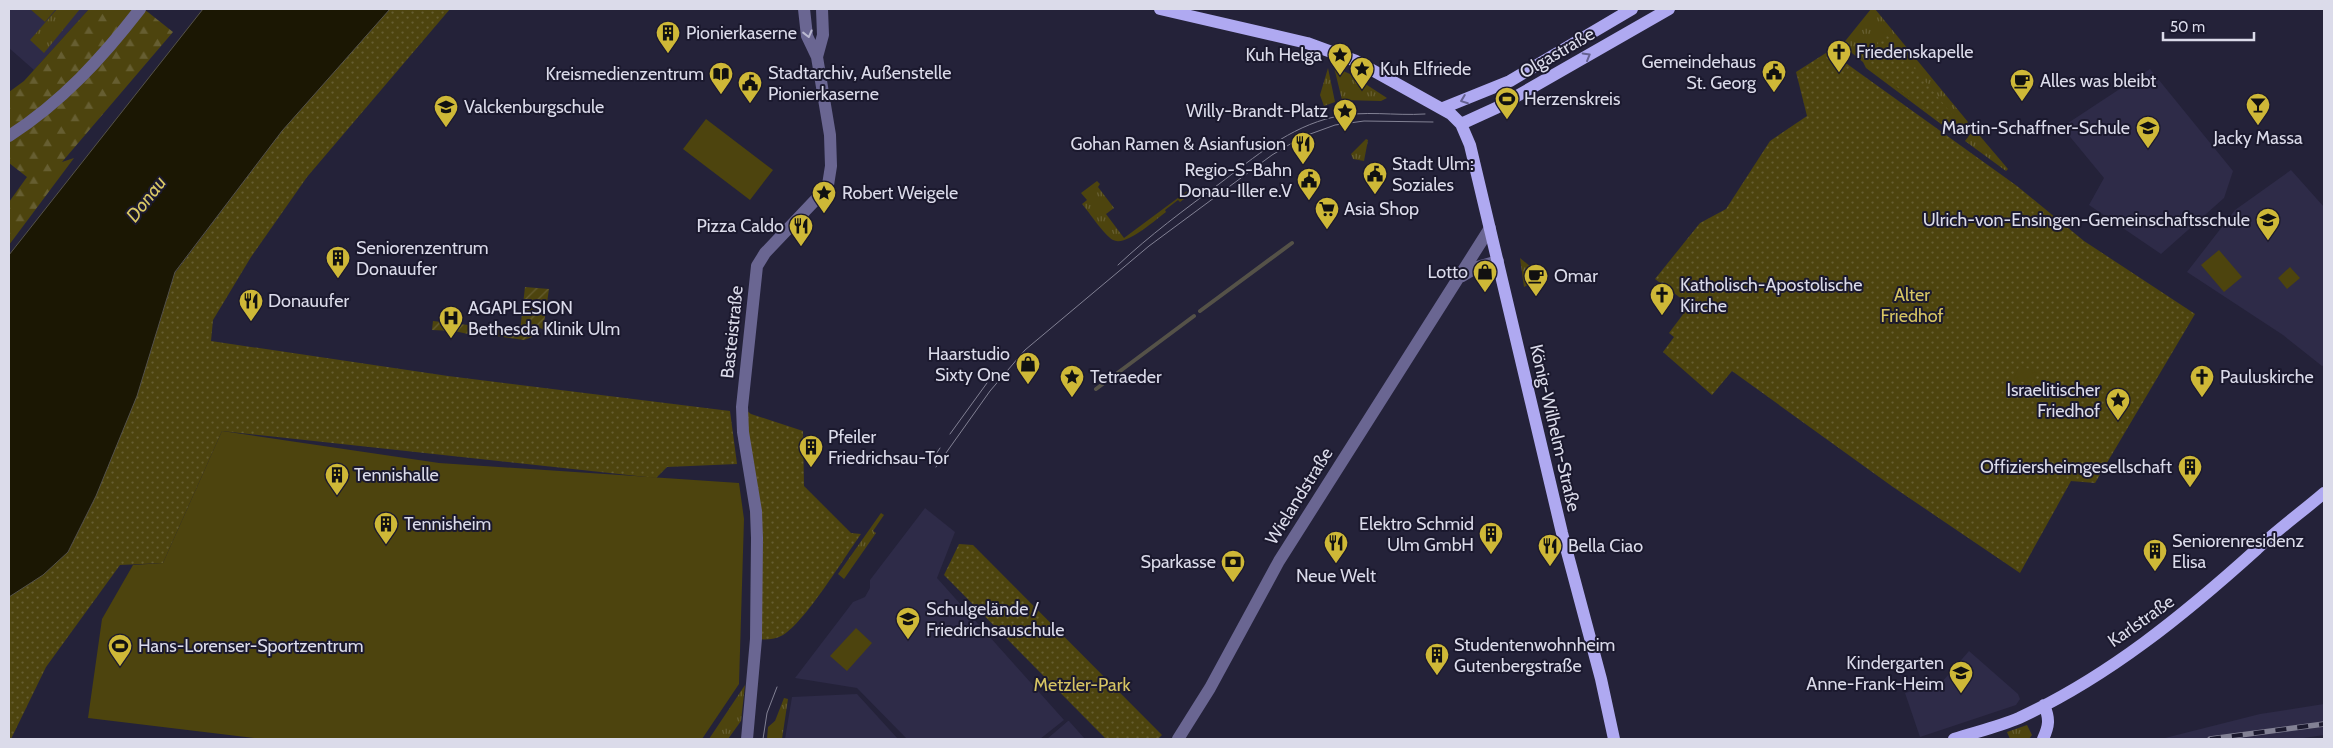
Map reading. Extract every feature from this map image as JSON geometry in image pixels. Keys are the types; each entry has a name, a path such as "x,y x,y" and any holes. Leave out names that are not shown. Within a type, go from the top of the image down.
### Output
{"main road":[{"path":"1160,9 1327,49 1356,61 1443,108 1461,124"},
{"name":"Olgastraße","path":"1443,108 1510,81 1632,9"},
{"name":"Olgastraße","path":"1461,124 1496,108 1669,9"},
{"name":"König-Wilhelm-Straße","path":"1461,124 1470,145 1562,532 1601,679 1614,739"},
{"name":"Karlstraße","path":"1954,739 2017,718 2044,705 2102,670 2181,616 2324,493"},
{"path":"2043,739 2048,727 2049,717 2044,705"}],"street":[{"path":"9,136 36,119 64,96 109,49 140,9"},
{"name":"Basteistraße","path":"747,739 756,639 756,511 743,432 742,407 757,266 765,253 822,193 830,177 830,135 817,57 807,36 804,9"},
{"name":"Basteistraße","path":"817,57 823,35 822,9"},
{"name":"Wielandstraße","path":"1178,739 1210,688 1279,561 1490,228"},
{"name":"Wielandstraße","path":"1460,278 1477,267 1498,261"}],"shaded area":[{"path":"9,9 89,9 34,70 9,48"},
{"name":"Martin-Schaffner-Schule","path":"2150,69 2233,171 2224,198 2161,254 2089,205 2104,178 2062,127"},
{"name":"Ulrich-von-Ensingen-Gemeinschaftsschule","path":"2291,170 2324,207 2324,365 2322,366 2283,335 2187,272 2235,210"},
{"name":"Schulgelände / Friedrichsauschule","path":"925,508 955,532 937,578 1064,720 1040,739 907,739 857,688 795,678 853,602 865,597 870,588 870,580"},
{"name":"Kindergarten Anne-Frank-Heim","path":"1969,651 2018,694 2020,699 2016,705 1920,737 1905,693 1942,682"},
{"path":"857,694 898,739 785,739 792,697"},
{"path":"2324,704 2324,735 2297,739 2161,739 2260,714"},
{"path":"1068,721 1085,739 1047,739"}],"green space":[{"path":"30,9 56,9 45,22"},
{"path":"57,9 80,9 44,53 30,40"},
{"path":"89,9 144,9 173,32 62,162 74,158 9,245 9,202 27,177 9,163 9,92 24,81"},
{"path":"390,9 450,9 307,177 251,257 213,320 211,341 448,376 730,411 737,464 667,467 656,478 222,431 163,563 120,565 46,667 11,739 9,739 9,597 43,575 68,552 96,496 137,396 175,273 282,131"},
{"path":"1871,9 1875,9 1968,122 1957,136 1866,68 1863,62 1842,45"},
{"path":"1886,34 1956,119 1947,128 1864,60"},
{"name":"Alter Friedhof","path":"1829,51 2017,186 2084,241 2195,314 2095,483 2071,481 2020,573 1893,487 1732,371 1712,395 1663,352 1674,337 1669,333 1690,305 1655,279 1700,223 1726,209 1770,141 1807,116 1796,72"},
{"path":"1334,67 1350,74 1387,98 1381,101 1342,100"},
{"path":"1328,68 1335,102 1324,106 1320,95"},
{"path":"706,119 773,170 750,200 683,149"},
{"path":"1974,129 2008,169 2006,171 1965,141"},
{"path":"1366,139 1368,140 1364,161 1353,159 1351,154"},
{"path":"1097,181 1100,184 1098,187 1114,208 1106,214 1124,238 1190,189 1192,193 1180,202 1178,200 1140,232 1119,241 1113,240 1105,233 1082,204 1087,200 1081,193"},
{"path":"2219,250 2242,277 2224,292 2201,265"},
{"path":"1520,258 1543,277 1524,287"},
{"path":"2290,267 2300,278 2287,289 2278,278"},
{"path":"525,287 549,289 544,323 550,325 548,331 540,328 535,336 524,340 482,334 475,335 469,332 468,334 432,330 433,321 520,331"},
{"path":"2020,365 2037,373 2031,385 2014,378"},
{"path":"742,407 751,414 803,431 804,486 851,533 861,534 824,589 802,617 783,635 770,639 756,639 757,598"},
{"path":"222,431 439,463 739,483 744,519 739,684 702,739 263,739 88,718 102,619 133,565 163,563"},
{"path":"881,513 884,515 873,531 876,533 844,579 838,574"},
{"name":"Metzler-Park","path":"959,544 973,545 1162,735 1158,739 1106,739 944,575"},
{"path":"856,628 872,643 847,671 830,656"},
{"path":"745,685 741,721 728,739 709,739"},
{"path":"784,698 788,699 782,739 767,739 768,727 775,721"},
{"path":"2027,725 2032,735 2029,739 2010,739 2007,732"}],"water":[{"name":"Donau","path":"203,9 390,9 282,131 175,272 137,396 96,496 68,552 43,575 9,597 9,255"}],"waterway":[{"path":"1200,311 1292,243"},
{"path":"1096,389 1194,316"}],"tram line":[{"path":"1118,265 1167,223 1287,135 1318,122 1345,115 1425,114"},
{"path":"936,467 990,391 1025,350 1149,246 1272,155 1302,137 1335,125 1364,121 1433,122"},
{"path":"950,434 987,383"},
{"path":"930,463 940,448"},
{"path":"763,739 767,713 777,687"}],"railway":[{"path":"2210,739 2324,724"}],"place":[{"name":"Pionierkaserne","path":"668,54"},
{"name":"Friedenskapelle","path":"1839,73"},
{"name":"Kuh Helga","path":"1340,76"},
{"name":"Kuh Elfriede","path":"1362,90"},
{"name":"Gemeindehaus St. Georg","path":"1774,93"},
{"name":"Kreismedienzentrum","path":"721,95"},
{"name":"Alles was bleibt","path":"2022,102"},
{"name":"Stadtarchiv, Außenstelle Pionierkaserne","path":"750,104"},
{"name":"Herzenskreis","path":"1507,120"},
{"name":"Jacky Massa","path":"2258,126"},
{"name":"Valckenburgschule","path":"446,128"},
{"name":"Willy-Brandt-Platz","path":"1345,132"},
{"name":"Martin-Schaffner-Schule","path":"2148,149"},
{"name":"Gohan Ramen & Asianfusion","path":"1303,165"},
{"name":"Stadt Ulm: Soziales","path":"1375,195"},
{"name":"Regio-S-Bahn Donau-Iller e.V","path":"1309,201"},
{"name":"Robert Weigele","path":"824,214"},
{"name":"Asia Shop","path":"1327,230"},
{"name":"Ulrich-von-Ensingen-Gemeinschaftsschule","path":"2268,241"},
{"name":"Pizza Caldo","path":"801,247"},
{"name":"Seniorenzentrum Donauufer","path":"338,279"},
{"name":"Lotto","path":"1485,293"},
{"name":"Omar","path":"1536,297"},
{"name":"Katholisch-Apostolische Kirche","path":"1662,316"},
{"name":"Donauufer","path":"251,322"},
{"name":"AGAPLESION Bethesda Klinik Ulm","path":"451,339"},
{"name":"Haarstudio Sixty One","path":"1028,385"},
{"name":"Tetraeder","path":"1072,398"},
{"name":"Pauluskirche","path":"2202,398"},
{"name":"Israelitischer Friedhof","path":"2118,421"},
{"name":"Pfeiler Friedrichsau-Tor","path":"811,468"},
{"name":"Offiziersheimgesellschaft","path":"2190,488"},
{"name":"Tennishalle","path":"337,496"},
{"name":"Tennisheim","path":"386,545"},
{"name":"Elektro Schmid Ulm GmbH","path":"1491,555"},
{"name":"Neue Welt","path":"1336,564"},
{"name":"Bella Ciao","path":"1550,567"},
{"name":"Seniorenresidenz Elisa","path":"2155,572"},
{"name":"Sparkasse","path":"1233,583"},
{"name":"Schulgelände / Friedrichsauschule","path":"908,640"},
{"name":"Hans-Lorenser-Sportzentrum","path":"120,667"},
{"name":"Studentenwohnheim Gutenbergstraße","path":"1437,676"},
{"name":"Kindergarten Anne-Frank-Heim","path":"1961,694"}]}
